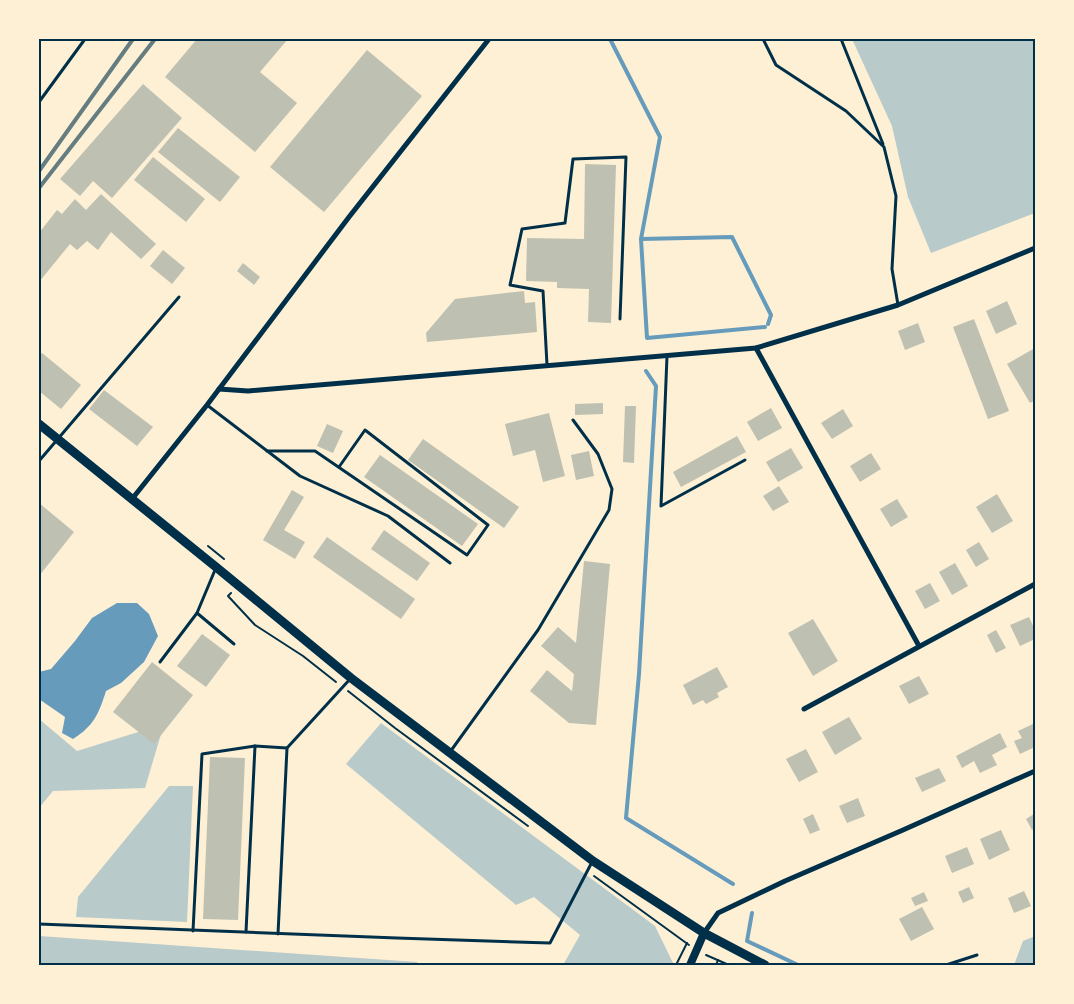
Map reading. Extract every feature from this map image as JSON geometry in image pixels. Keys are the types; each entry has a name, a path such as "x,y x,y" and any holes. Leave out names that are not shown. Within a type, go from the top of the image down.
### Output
{"main road":[{"path":"39,424 351,678 593,861 704,933 765,965"}],"street":[{"path":"132,499 219,390 349,217 489,39"},
{"path":"219,390 248,390 756,348 898,305 1035,248"},
{"path":"756,348 919,646"},
{"path":"804,708 1035,584"},
{"path":"690,965 704,933 718,913 1035,771"}],"lane":[{"path":"39,102 85,39"},
{"path":"763,39 776,65 846,111 884,147"},
{"path":"842,39 884,147 896,196 892,269 898,305"},
{"path":"547,365 543,291 510,285 522,229 565,223 573,159 626,157 620,319"},
{"path":"39,461 179,297"},
{"path":"667,356 662,506 745,460"},
{"path":"207,405 300,476 388,516 450,563"},
{"path":"450,753 538,630 609,510 612,489 598,454 573,420"},
{"path":"267,451 314,451 467,555 488,524 365,430 338,467"},
{"path":"160,662 197,613 216,567"},
{"path":"197,613 234,644"},
{"path":"278,934 287,748 351,678"},
{"path":"193,930 202,754 255,746 287,748"},
{"path":"246,932 255,746"},
{"path":"39,924 278,934 550,942 593,861"},
{"path":"946,965 977,955"}],"path":[{"path":"587,871 697,950 729,965"},
{"path":"676,965 687,943"},
{"path":"716,965 718,960"}],"shaded area":[{"path":"852,39 1035,39 1035,213 931,253 908,197 892,126"},
{"path":"39,719 77,751 164,724 145,788 53,791 39,808"},
{"path":"381,723 655,926 674,965 563,965 580,935 534,897 516,905 346,764"},
{"path":"169,786 193,786 187,922 76,917 78,897"},
{"path":"39,936 417,962 418,965 39,965"},
{"path":"1035,936 1035,965 1014,965 1023,941"}],"water":[{"path":"117,603 137,603 149,614 158,636 144,662 121,683 106,691 101,706 91,724 73,739 62,733 65,717 39,699 39,672 51,669 92,618"}],"building":[{"path":"197,39 288,39 260,72 297,103 255,152 165,77"},
{"path":"367,50 422,96 324,212 270,167"},
{"path":"143,84 182,118 112,198 93,181 80,196 60,179"},
{"path":"178,128 240,177 220,202 158,152"},
{"path":"153,157 205,199 186,222 134,180"},
{"path":"585,164 616,165 611,323 588,322 589,289 557,288 557,282 526,281 527,238 584,239"},
{"path":"101,194 156,244 141,259 111,232 98,250 87,241 77,250 70,244 39,282 39,233 57,210 62,214 75,199 86,210"},
{"path":"163,250 185,268 172,284 150,266"},
{"path":"243,263 260,277 254,285 237,271"},
{"path":"524,291 525,303 535,302 537,332 427,342 426,333 455,299"},
{"path":"1007,301 1017,324 996,334 986,311"},
{"path":"974,319 1009,411 988,419 953,327"},
{"path":"918,323 925,342 905,350 898,331"},
{"path":"1035,348 1035,400 1030,403 1007,364"},
{"path":"42,353 81,385 61,409 39,391 39,357"},
{"path":"104,390 153,427 137,446 89,409"},
{"path":"603,403 603,414 575,415 575,404"},
{"path":"625,406 636,406 634,463 623,462"},
{"path":"771,408 782,428 758,441 747,422"},
{"path":"843,409 853,426 832,439 821,423"},
{"path":"549,413 565,476 543,482 535,450 513,456 505,424"},
{"path":"327,424 343,431 333,453 317,446"},
{"path":"737,436 746,452 681,487 673,472"},
{"path":"423,439 519,507 504,528 408,460"},
{"path":"791,448 803,468 778,482 766,462"},
{"path":"589,451 594,476 576,480 571,455"},
{"path":"871,453 881,469 860,482 850,466"},
{"path":"380,455 478,524 462,546 364,477"},
{"path":"779,486 789,502 773,511 763,496"},
{"path":"292,490 304,497 284,530 305,542 295,559 263,540"},
{"path":"997,494 1013,521 992,533 976,507"},
{"path":"897,499 908,517 891,527 880,509"},
{"path":"39,503 74,532 39,576"},
{"path":"384,530 430,563 417,581 371,549"},
{"path":"327,537 415,599 401,619 313,557"},
{"path":"979,542 989,559 976,567 966,550"},
{"path":"584,561 610,564 596,725 569,723 530,691 547,670 572,691 574,674 541,646 558,627 576,643"},
{"path":"955,563 968,586 952,595 939,572"},
{"path":"930,583 940,601 925,609 915,591"},
{"path":"1029,617 1035,630 1035,639 1020,646 1010,625"},
{"path":"813,619 838,661 813,676 788,633"},
{"path":"996,630 1006,648 996,653 987,635"},
{"path":"202,634 230,655 206,687 177,666"},
{"path":"152,662 193,695 154,744 113,712"},
{"path":"717,667 728,687 717,693 719,697 706,704 703,700 693,705 683,685"},
{"path":"919,676 929,694 909,704 899,686"},
{"path":"849,717 862,739 835,755 822,732"},
{"path":"1035,723 1035,747 1020,754 1014,741 1022,738 1018,731"},
{"path":"1000,733 1007,747 992,755 997,765 980,773 974,761 962,768 956,756"},
{"path":"806,749 818,772 799,782 786,759"},
{"path":"210,757 245,758 238,920 203,919"},
{"path":"939,768 946,781 922,792 915,778"},
{"path":"858,798 865,816 847,823 839,806"},
{"path":"813,814 820,830 810,834 803,819"},
{"path":"1034,814 1035,828 1032,830 1026,819"},
{"path":"1001,830 1010,850 989,860 980,839"},
{"path":"967,847 974,864 952,873 945,856"},
{"path":"969,887 974,898 963,903 958,892"},
{"path":"1024,891 1031,906 1014,913 1008,898"},
{"path":"924,892 928,901 915,906 911,898"},
{"path":"922,907 934,929 911,941 899,919"}],"waterway":[{"path":"610,39 660,137 641,239 647,338 765,327"},
{"path":"641,239 732,237 771,315 768,324"},
{"path":"646,371 656,386 639,674 626,818 733,884"},
{"path":"752,913 747,941 798,965"}],"railway":[{"path":"39,171 133,39"},
{"path":"39,188 155,39"}]}
